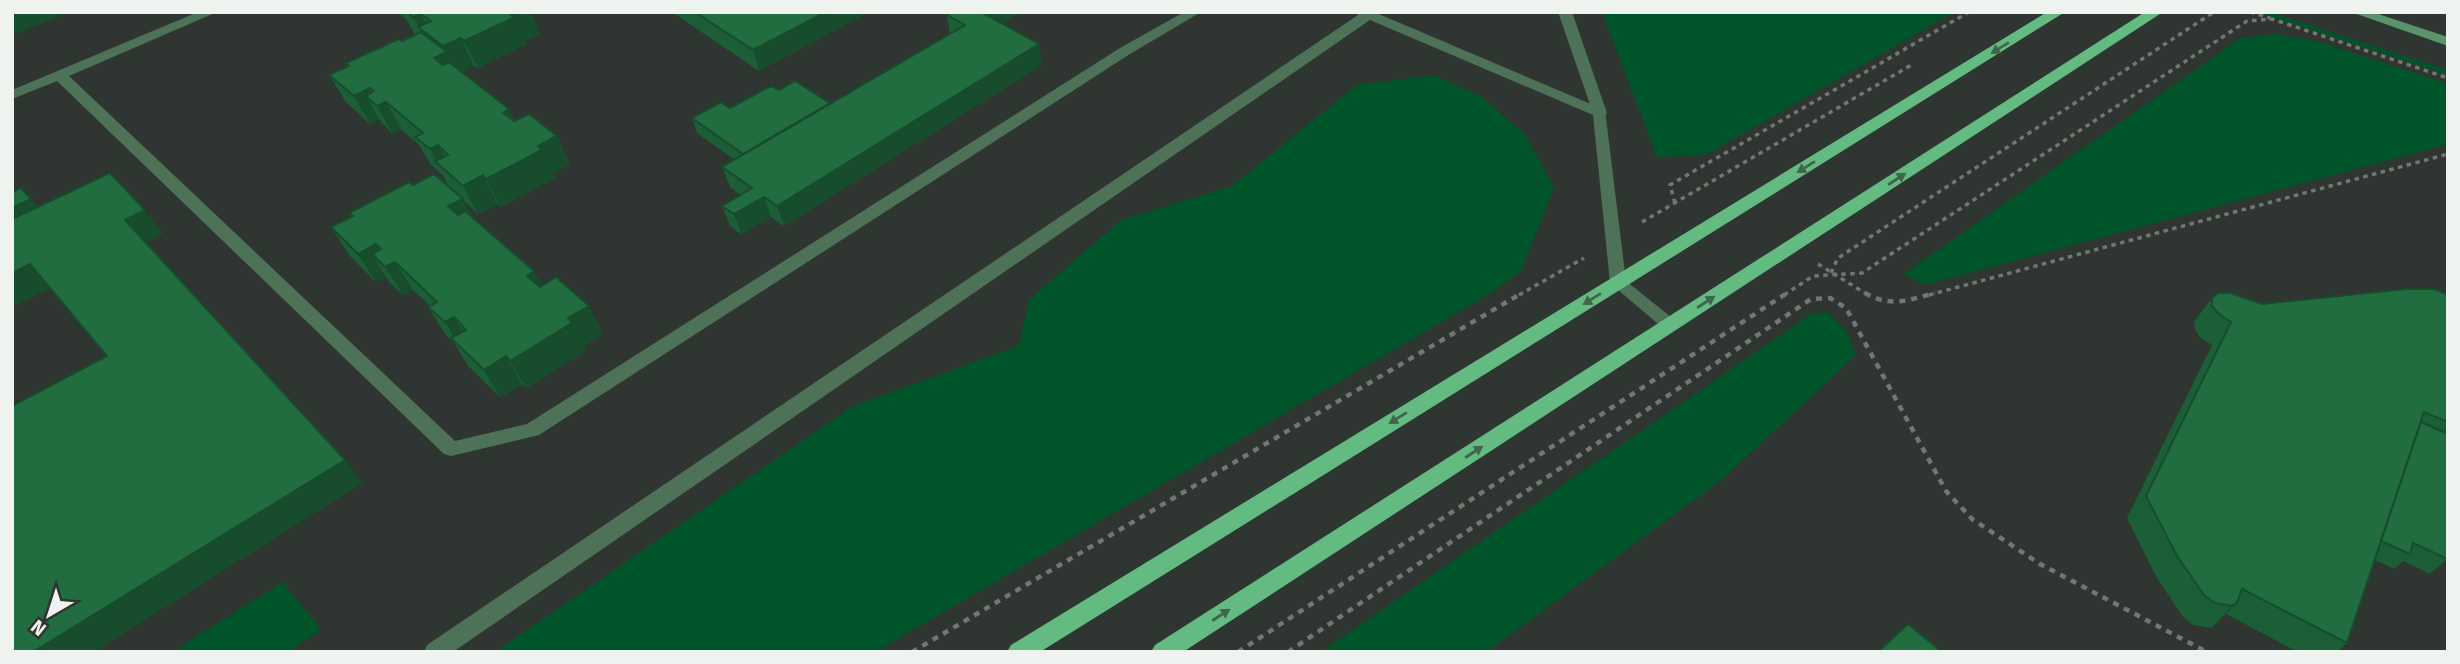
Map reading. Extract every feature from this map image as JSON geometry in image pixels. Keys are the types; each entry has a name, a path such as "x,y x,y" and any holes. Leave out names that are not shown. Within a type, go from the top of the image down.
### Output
{"highway":[{"path":"1019,652 2058,12"},
{"path":"1163,652 2155,12"}],"main road":[{"path":"2358,12 2448,42"}],"street":[{"path":"12,95 210,12"},
{"path":"59,75 451,449 532,430 1125,51 1194,12"},
{"path":"1564,12 1600,113 1618,283 1670,325"},
{"path":"435,652 1365,13 1600,113"}],"path":[{"path":"1675,203 1670,185 1969,12"},
{"path":"1831,273 1838,258 2214,12"},
{"path":"2250,12 2448,78"},
{"path":"1238,652 1813,276 1862,273 2229,31 2247,21 2272,19"},
{"path":"912,652 1411,356 1614,241 1918,61"},
{"path":"1793,246 1831,273 1880,302 1902,302 2448,153"},
{"path":"1707,185 1740,208"},
{"path":"1288,652 1811,299 1830,298 1846,308 1946,491 1972,519 2040,564 2207,652"}],"green space":[{"path":"1602,12 1954,12 1706,155 1657,157"},
{"path":"2269,12 2448,70 2448,75 2267,15"},
{"path":"2276,34 2316,41 2448,84 2448,144 1925,285 1904,274 2241,38"},
{"path":"1434,75 1482,97 1525,135 1554,188 1521,271 1491,293 875,652 495,652 853,406 1019,346 1029,300 1121,220 1232,186 1357,85"},
{"path":"1827,312 1847,332 1856,355 1720,481 1486,652 1321,652 1811,314"},
{"path":"283,582 321,630 287,652 172,652"}],"building":[{"path":"407,12 516,12 511,15 515,17 464,41 461,38 443,46 418,27 431,21 421,14 413,17"},
{"path":"695,12 826,12 753,50"},
{"path":"952,12 985,12 983,13 1039,44 777,206 764,197 734,214 722,206 752,188 722,167 965,25 947,15"},
{"path":"421,32 447,52 434,58 443,65 449,62 509,109 503,113 514,121 529,114 557,136 538,146 542,150 486,179 483,175 463,186 435,161 448,155 438,145 430,149 415,137 423,133 386,102 377,106 366,96 374,91 370,88 354,96 329,75 349,66 346,63"},
{"path":"795,81 830,103 743,154 692,118 721,102 730,108 771,86 779,90"},
{"path":"110,173 145,210 125,220 345,460 33,652 12,652 12,406 107,356 30,264 12,273 12,219"},
{"path":"434,174 463,199 448,206 458,215 465,211 534,271 527,276 540,287 556,277 589,306 568,318 572,323 510,361 506,356 484,370 451,338 466,330 454,317 445,322 428,307 437,302 395,262 385,267 372,254 381,249 376,244 358,254 331,227 353,216 349,213 409,182 413,185"},
{"path":"21,188 31,199 12,208 12,192"},
{"path":"2406,289 2434,289 2448,295 2448,422 2424,412 2347,643 2242,589 2237,603 2232,606 2215,603 2204,595 2177,556 2146,496 2231,322 2212,306 2212,298 2218,293 2230,293 2262,304"},
{"path":"2421,422 2448,434 2447,559 2413,543 2410,554 2381,541"},
{"path":"1908,624 1942,652 1878,652"}]}
